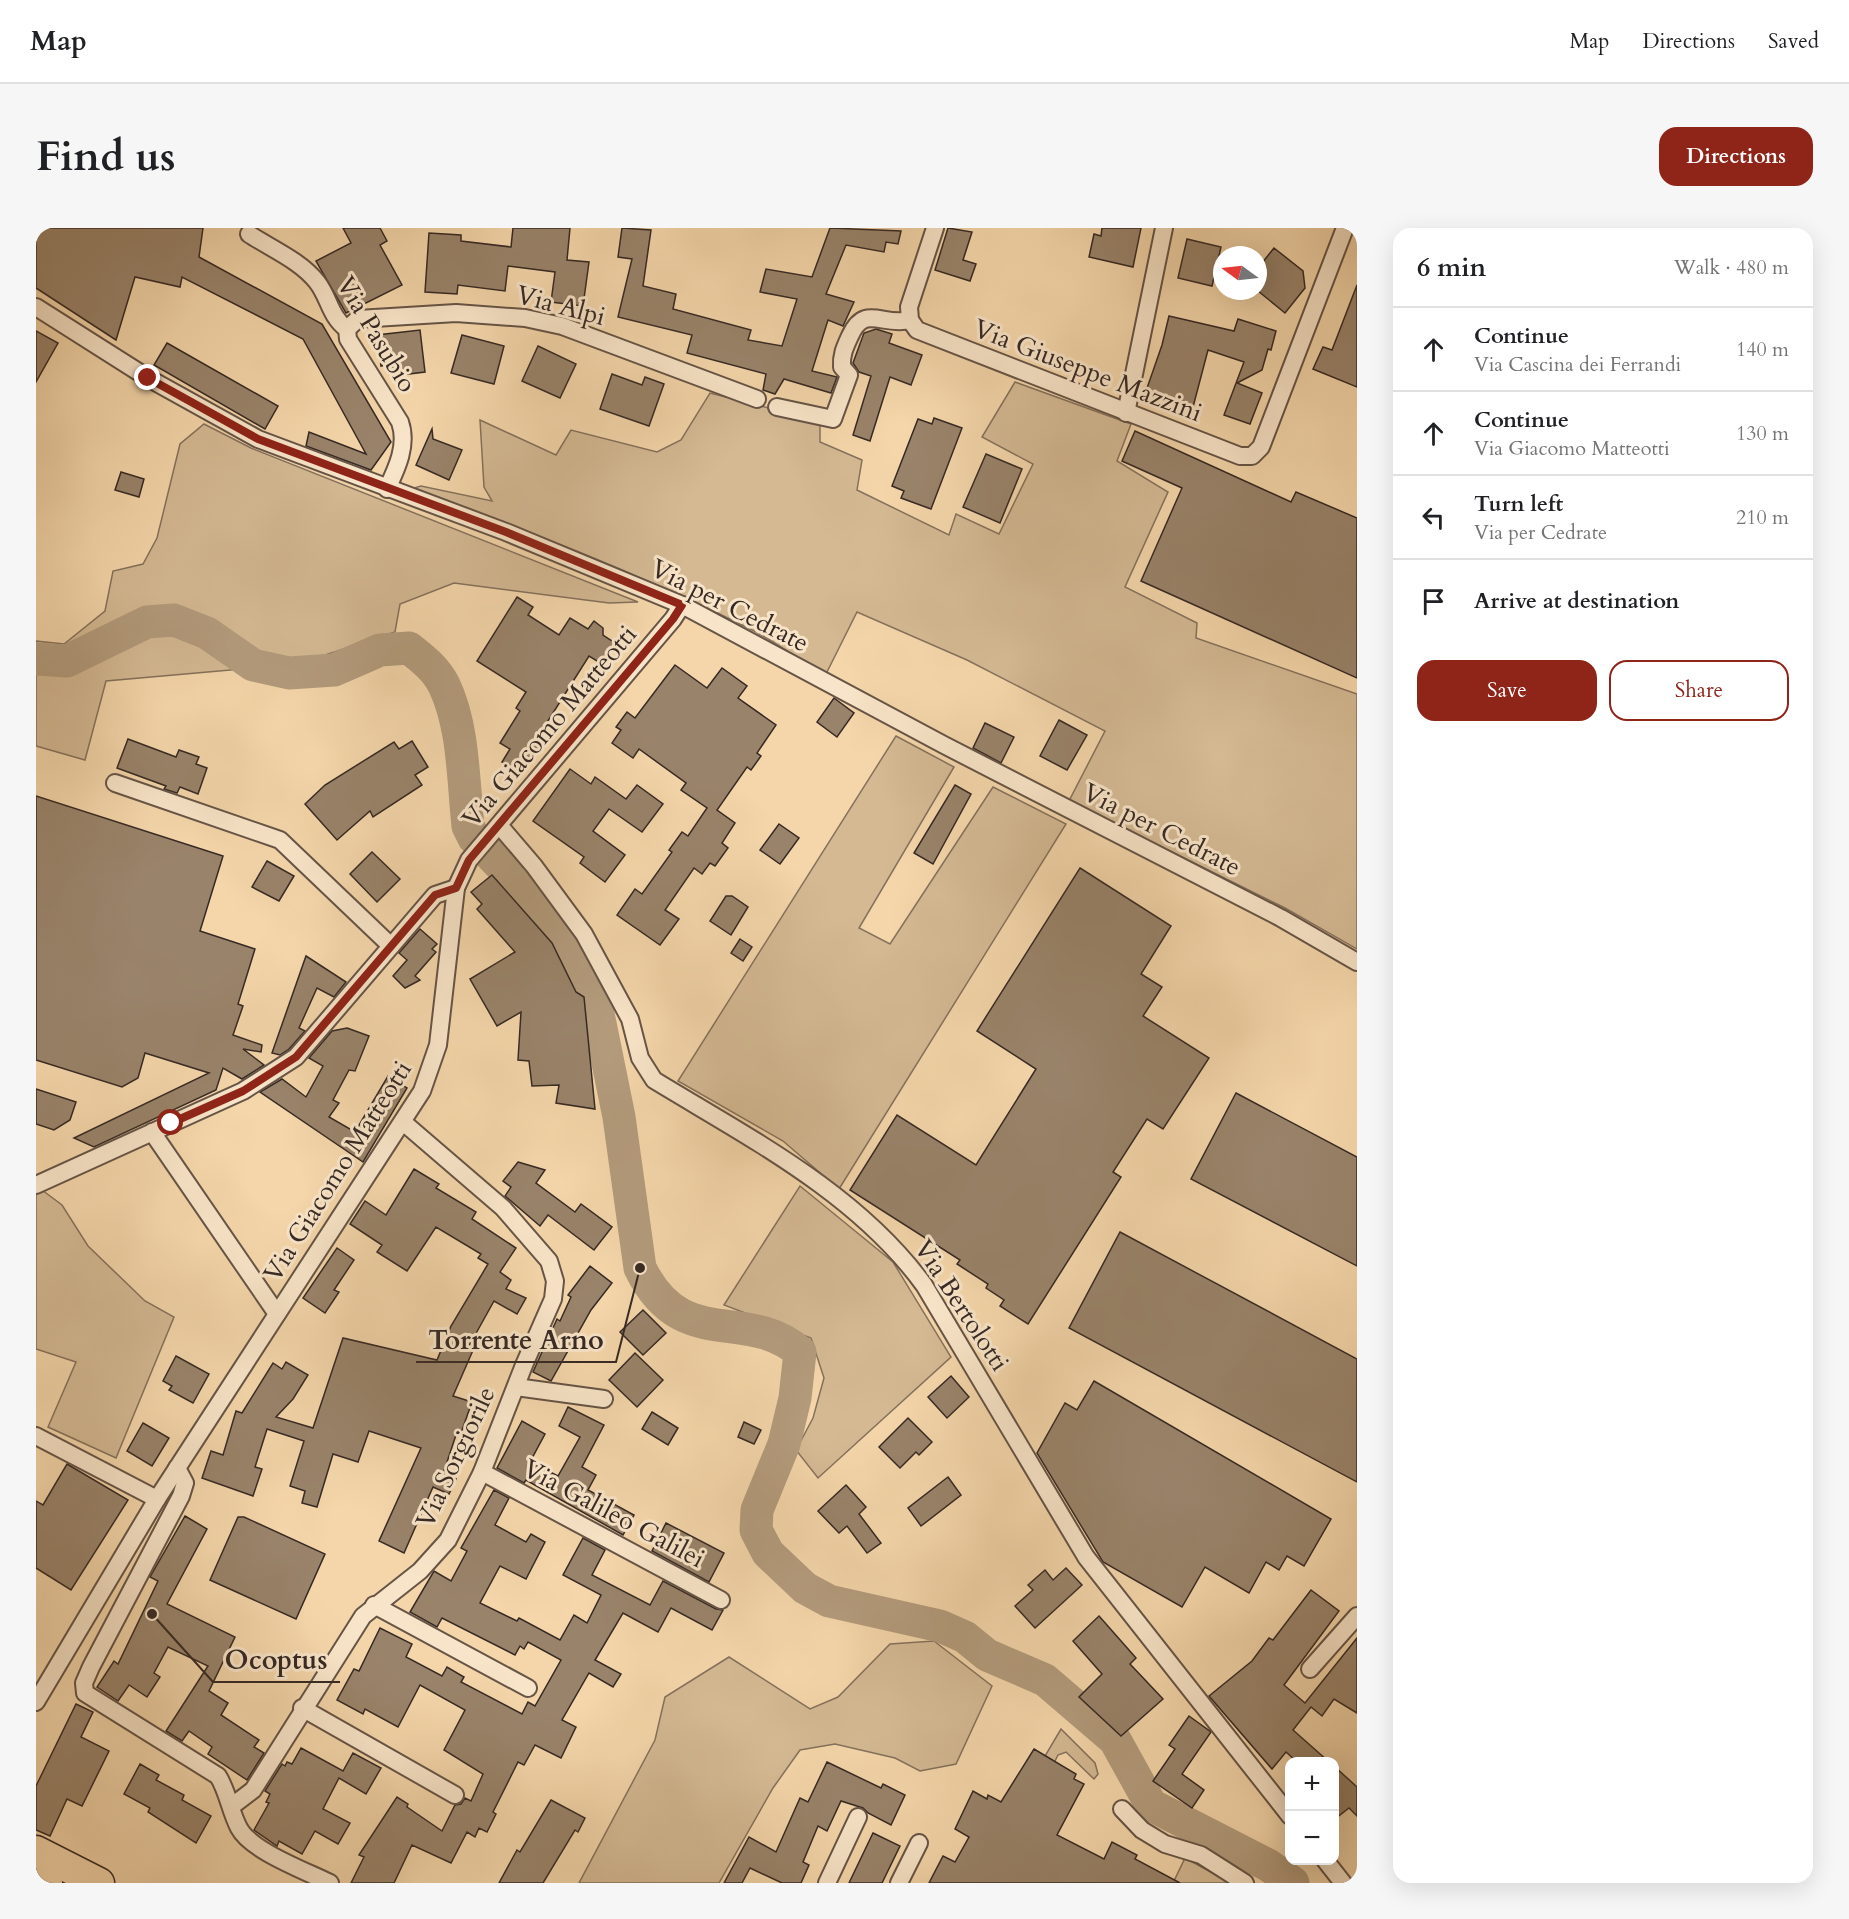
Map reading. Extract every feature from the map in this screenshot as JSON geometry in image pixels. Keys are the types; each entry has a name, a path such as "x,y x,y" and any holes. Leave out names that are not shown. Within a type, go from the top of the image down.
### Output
{"highway":[{"path":"36,1851 99,1883"},
{"path":"36,1877 47,1883"}],"street":[{"path":"777,407 833,419 849,375 842,367 841,355 856,321 866,316 897,323 910,320 909,307 935,228"},
{"path":"1126,413 1164,228"},
{"name":"Via Giuseppe Mazzini","path":"910,320 917,330 1240,456 1252,456 1261,447 1345,228"},
{"name":"Via Pasubio","path":"249,234 303,269 318,282 338,322 346,329 348,339 400,422 405,435 403,447 387,489"},
{"name":"Via per Cedrate","path":"36,307 148,378 258,439 506,532 682,605 944,745 1281,918 1357,962"},
{"name":"Via Alpi","path":"346,329 358,319 456,312 525,318 562,326 757,399"},
{"name":"Via Giacomo Matteotti","path":"36,1702 157,1498 422,1091 438,1045 456,888 469,860 682,605"},
{"path":"116,783 280,840 391,946"},
{"name":"Via Bertolotti","path":"495,830 534,866 584,934 630,1018 640,1058 654,1080 794,1165 890,1242 907,1262 924,1285 1086,1557 1286,1811"},
{"path":"36,1185 243,1091 296,1057 435,895 456,888"},
{"name":"Via Sorgiorile","path":"232,1806 253,1790 302,1708 363,1616 374,1605 420,1571 447,1540 482,1472 553,1299 555,1281 549,1261 503,1208 403,1122"},
{"path":"152,1132 277,1314"},
{"path":"516,1387 604,1399"},
{"path":"36,1436 157,1498"},
{"path":"177,1468 185,1483 181,1496 91,1667 84,1683 85,1693 218,1776 232,1806 238,1827 249,1842 330,1883"},
{"name":"Via Galileo Galilei","path":"482,1472 721,1600"},
{"path":"374,1605 528,1688"},
{"path":"1310,1669 1357,1616"},
{"path":"302,1708 455,1795"},
{"path":"1122,1809 1142,1830 1165,1844 1201,1855 1245,1883"},
{"path":"827,1883 858,1817"},
{"path":"899,1883 919,1843"},
{"path":"1329,1865 1343,1883"}],"shaded area":[{"path":"1015,382 1131,424 1117,461 1168,492 1125,587 1197,623 1196,638 1357,694 1357,949 1285,908 1069,801 1105,731 967,660 857,612 825,676 756,632 672,592 544,538 414,488 421,486 492,501 484,487 480,420 556,455 571,430 657,452 681,440 710,393 820,421 820,442 862,460 857,490 949,535 956,514 999,534 1033,464 982,437"},
{"path":"204,424 251,448 638,602 609,603 454,583 400,604 395,632 298,664 106,681 85,760 36,746 36,641 64,644 105,611 113,571 143,564 157,538 180,444"},
{"path":"896,736 954,767 859,928 890,944 993,787 1066,824 839,1189 783,1141 678,1081"},
{"path":"800,1186 893,1262 951,1357 818,1478 796,1450 813,1418 824,1378 811,1338 724,1305"},
{"path":"42,1190 62,1205 88,1246 145,1301 174,1317 116,1458 48,1427 76,1362 36,1349 36,1193"},
{"path":"934,1641 992,1686 956,1764 920,1771 895,1758 835,1744 800,1750 773,1788 719,1883 579,1883 655,1740 665,1697 729,1657 810,1709 838,1697 890,1644"},
{"path":"1061,1729 1095,1763 1098,1774 1094,1779 1066,1752 1058,1755 1018,1836 1032,1778"},
{"path":"1185,1858 1231,1883 1173,1883"}],"building":[{"path":"36,228 203,228 199,257 322,324 391,442 371,470 306,446 309,432 366,454 303,339 182,277 180,287 135,277 116,340 36,288"},
{"path":"343,228 380,228 387,241 380,245 402,285 346,313 316,261 351,243"},
{"path":"513,228 570,228 567,260 589,262 583,306 551,302 555,272 508,266 505,291 458,285 457,294 425,292 429,233 461,235 461,241 511,247"},
{"path":"622,228 651,230 643,286 676,294 673,309 751,330 748,340 782,346 797,299 760,292 766,269 812,277 830,228 901,231 898,244 886,242 884,252 846,245 826,294 854,302 843,326 828,320 812,371 837,377 831,393 784,379 775,394 763,390 766,374 687,353 692,335 618,317 632,259 618,257"},
{"path":"948,228 972,232 963,260 976,264 970,281 935,270"},
{"path":"1102,228 1141,228 1133,267 1089,257 1094,234 1101,236"},
{"path":"1187,239 1217,246 1213,246 1212,286 1178,278"},
{"path":"1274,248 1303,271 1305,288 1285,313 1267,298 1267,257"},
{"path":"1357,285 1357,387 1313,369 1323,347 1332,350"},
{"path":"1169,316 1234,331 1238,319 1276,331 1262,370 1237,383 1262,393 1250,424 1224,415 1244,362 1208,350 1193,407 1146,391 1162,345"},
{"path":"876,329 892,334 889,343 922,355 911,385 890,377 870,441 853,435 871,376 859,372 853,363 864,333"},
{"path":"420,330 425,372 393,376 392,364 381,366 377,335"},
{"path":"36,331 58,343 36,382"},
{"path":"462,335 504,346 494,384 451,373"},
{"path":"167,343 278,406 265,429 154,365"},
{"path":"538,346 576,364 560,398 522,381"},
{"path":"612,374 642,385 645,377 664,384 649,426 600,409"},
{"path":"934,418 962,428 931,509 901,498 904,491 892,486 918,419 932,424"},
{"path":"432,429 433,439 462,450 449,480 416,465"},
{"path":"1135,431 1291,502 1296,492 1357,518 1357,678 1141,581 1182,488 1122,461"},
{"path":"986,454 1022,469 1000,523 963,507"},
{"path":"121,472 144,479 139,497 115,490"},
{"path":"517,597 533,607 528,615 559,635 570,618 588,629 594,621 603,628 603,635 615,643 602,664 589,656 539,735 545,738 522,774 502,762 510,749 500,743 520,711 516,708 526,692 477,661"},
{"path":"675,665 707,688 722,668 747,686 738,698 776,725 757,753 761,756 751,770 747,767 717,810 735,823 722,843 728,848 715,866 710,863 702,874 694,868 665,910 679,919 660,945 617,915 635,889 642,894 672,852 669,850 682,832 688,836 707,808 681,790 686,783 639,749 633,758 612,743 621,730 616,727 627,712 635,718"},
{"path":"834,698 854,713 837,737 817,722"},
{"path":"1059,720 1087,735 1067,770 1040,756"},
{"path":"985,723 1014,737 1001,763 973,748"},
{"path":"128,739 176,757 179,750 199,757 196,764 207,768 198,794 180,787 177,793 164,789 166,786 117,768"},
{"path":"412,741 428,767 415,775 422,785 373,817 370,811 337,840 305,804 325,785 394,742 399,749"},
{"path":"570,769 591,784 595,777 626,799 637,785 663,804 642,832 609,809 593,831 625,855 605,882 580,863 584,857 533,821"},
{"path":"955,785 971,794 933,864 914,853"},
{"path":"36,796 223,856 200,931 255,949 238,1004 243,1006 233,1035 262,1045 261,1052 243,1049 264,1065 242,1079 223,1068 216,1090 94,1147 74,1138 209,1073 145,1053 138,1078 122,1087 36,1060"},
{"path":"779,824 799,838 780,864 760,850"},
{"path":"372,852 400,879 377,902 350,874"},
{"path":"267,861 294,876 279,901 252,887"},
{"path":"1080,868 1171,926 1141,974 1162,987 1143,1016 1209,1058 1163,1129 1147,1119 1113,1172 1121,1177 1028,1324 1000,1306 1004,1300 986,1288 988,1284 957,1264 960,1260 850,1190 897,1115 976,1165 1036,1069 977,1031"},
{"path":"492,875 552,943 576,992 584,997 595,1109 556,1103 559,1085 532,1086 529,1061 518,1060 521,1012 497,1026 470,979 515,952 477,909 482,904 471,892"},
{"path":"726,896 732,896 748,907 731,935 710,921"},
{"path":"420,929 437,944 432,949 436,952 415,976 420,980 405,988 393,976 407,960 399,953"},
{"path":"740,939 752,947 743,961 731,953"},
{"path":"306,956 346,982 334,997 317,988 299,1028 305,1031 289,1049 280,1055 272,1053"},
{"path":"347,1028 369,1036 355,1071 349,1070 333,1100 339,1103 329,1117 355,1132 388,1076 407,1088 363,1162 260,1092 282,1079 306,1097 323,1066 309,1058 332,1031"},
{"path":"36,1089 76,1102 70,1120 54,1130 36,1124"},
{"path":"1236,1093 1357,1157 1357,1266 1191,1179"},
{"path":"518,1162 545,1170 536,1183 575,1212 581,1204 612,1227 594,1250 548,1215 540,1226 505,1196 511,1187 503,1181"},
{"path":"414,1169 439,1184 436,1188 476,1212 472,1219 516,1248 500,1272 511,1280 506,1289 526,1298 517,1314 494,1301 469,1346 474,1348 453,1396 472,1402 461,1433 457,1432 443,1474 456,1479 449,1494 433,1487 404,1553 379,1541 421,1448 369,1431 358,1462 333,1454 317,1507 302,1503 305,1491 290,1486 304,1441 267,1429 255,1467 262,1469 253,1496 202,1478 211,1451 223,1455 236,1411 242,1413 273,1363 282,1369 286,1362 308,1375 293,1399 276,1417 313,1428 343,1338 437,1360 451,1326 488,1264 478,1258 481,1254 436,1227 407,1271 377,1252 382,1245 350,1224 365,1201 386,1215"},
{"path":"1120,1232 1357,1359 1357,1482 1069,1328"},
{"path":"337,1248 354,1260 334,1290 339,1292 325,1313 303,1298"},
{"path":"590,1266 612,1283 591,1310 551,1381 533,1372 557,1319 560,1321 571,1297 568,1295"},
{"path":"643,1310 666,1333 643,1355 620,1332"},
{"path":"635,1353 663,1380 637,1407 609,1380"},
{"path":"176,1356 209,1374 193,1403 169,1390 172,1386 163,1381"},
{"path":"951,1376 969,1397 947,1418 928,1397"},
{"path":"1094,1381 1331,1519 1304,1566 1287,1556 1279,1570 1266,1562 1249,1593 1205,1567 1182,1607 1103,1562 1037,1453 1065,1403 1077,1410"},
{"path":"568,1407 604,1425 582,1467 596,1475 588,1490 634,1515 623,1535 526,1480 524,1483 497,1468 522,1421 545,1434 530,1462 558,1476 580,1437 559,1426"},
{"path":"652,1412 678,1428 668,1445 642,1429"},
{"path":"908,1418 932,1442 919,1455 916,1452 900,1468 879,1447"},
{"path":"744,1422 761,1430 754,1444 738,1437"},
{"path":"143,1423 169,1438 152,1466 127,1451"},
{"path":"67,1464 128,1500 71,1590 36,1568 36,1501 43,1505"},
{"path":"948,1477 961,1495 921,1526 908,1508"},
{"path":"846,1485 866,1507 859,1514 881,1543 867,1553 847,1526 839,1533 818,1511"},
{"path":"494,1490 509,1498 495,1525 526,1542 531,1534 545,1542 526,1579 500,1566 480,1603 517,1621 519,1618 560,1640 574,1615 587,1623 601,1595 563,1575 583,1538 605,1550 592,1575 650,1605 663,1581 716,1609 723,1610 712,1630 671,1608 658,1632 623,1613 595,1660 621,1674 613,1687 589,1673 562,1720 576,1727 561,1758 535,1745 524,1765 518,1762 493,1812 496,1814 487,1832 479,1828 475,1837 467,1832 451,1863 412,1845 394,1883 351,1883 364,1857 359,1855 397,1797 408,1804 407,1807 442,1831 455,1805 461,1804 465,1798 471,1801 483,1774 444,1750 465,1710 420,1685 398,1727 365,1709 363,1714 337,1700 354,1669 359,1671 380,1628 412,1644 406,1657 442,1676 447,1667 464,1677 461,1682 522,1714 528,1702 535,1706 561,1660 528,1642 524,1649 520,1646 515,1655 442,1618 437,1627 410,1612 434,1571 451,1581 467,1551 461,1548"},
{"path":"185,1516 207,1529 167,1604 235,1637 209,1691 228,1703 221,1715 259,1740 254,1747 264,1753 247,1780 208,1754 212,1747 189,1731 182,1741 166,1731 208,1666 168,1647 154,1673 160,1677 147,1697 129,1685 118,1701 97,1687 114,1661 118,1664 158,1581 150,1577"},
{"path":"238,1517 244,1517 325,1554 296,1619 210,1580"},
{"path":"666,1523 724,1553 709,1582 652,1551"},
{"path":"1066,1568 1082,1585 1035,1628 1015,1606 1033,1590 1028,1585 1045,1570 1053,1580"},
{"path":"1311,1590 1339,1611 1284,1685 1305,1703 1357,1638 1357,1713 1334,1699 1322,1716 1311,1707 1293,1730 1323,1757 1292,1757 1286,1752 1272,1769 1209,1696 1252,1661 1269,1638 1273,1640"},
{"path":"1099,1616 1136,1658 1130,1664 1163,1699 1121,1736 1079,1697 1102,1674 1073,1641"},
{"path":"76,1704 93,1712 81,1737 109,1751 82,1806 67,1799 50,1836 36,1830 36,1786"},
{"path":"1189,1716 1211,1732 1182,1774 1204,1790 1192,1808 1153,1781 1175,1749 1169,1745"},
{"path":"301,1748 343,1771 353,1753 381,1768 366,1794 339,1778 323,1809 350,1823 338,1844 315,1831 302,1854 279,1841 277,1846 254,1830 269,1803 266,1802 270,1794 265,1791 282,1764 285,1766 287,1762 292,1764"},
{"path":"1034,1749 1076,1774 1074,1779 1084,1784 1057,1835 1104,1859 1112,1842 1137,1855 1135,1859 1180,1883 929,1883 943,1856 955,1862 969,1837 955,1829 973,1791 987,1799 988,1795 1001,1802"},
{"path":"827,1762 881,1788 883,1784 905,1795 891,1825 863,1808 841,1801 827,1831 818,1826 803,1862 809,1865 801,1883 782,1883 750,1868 742,1883 724,1883 749,1837 776,1852 800,1798 808,1802"},
{"path":"140,1764 159,1775 156,1780 184,1795 182,1800 211,1816 196,1843 148,1812 150,1808 124,1794"},
{"path":"1339,1771 1357,1787 1357,1816 1349,1808 1339,1816"},
{"path":"551,1800 585,1818 578,1832 575,1830 543,1883 499,1883 517,1850 520,1852"},
{"path":"873,1833 900,1846 882,1883 849,1883"}],"waterway":[{"path":"36,659 67,661 147,622 174,620 207,633 253,665 289,673 334,670 380,650 409,648 429,665 444,685 451,701 462,754 468,826 474,838 546,912 593,989 619,1117 640,1268 657,1294 675,1311 695,1320 715,1325 758,1331 779,1338 800,1352 795,1398 784,1444 757,1510 756,1530 768,1553 805,1588 829,1601 940,1626 965,1637 987,1655 1045,1680 1115,1740 1151,1805 1268,1865 1293,1883"}],"place":[{"name":"Torrente Arno","path":"640,1268"},
{"name":"Ocoptus","path":"152,1614"}],"route":[{"path":"148,378 258,439 506,532 682,605 673,619 469,860 461,872 456,888 435,895 296,1057 243,1091 171,1123"}]}
